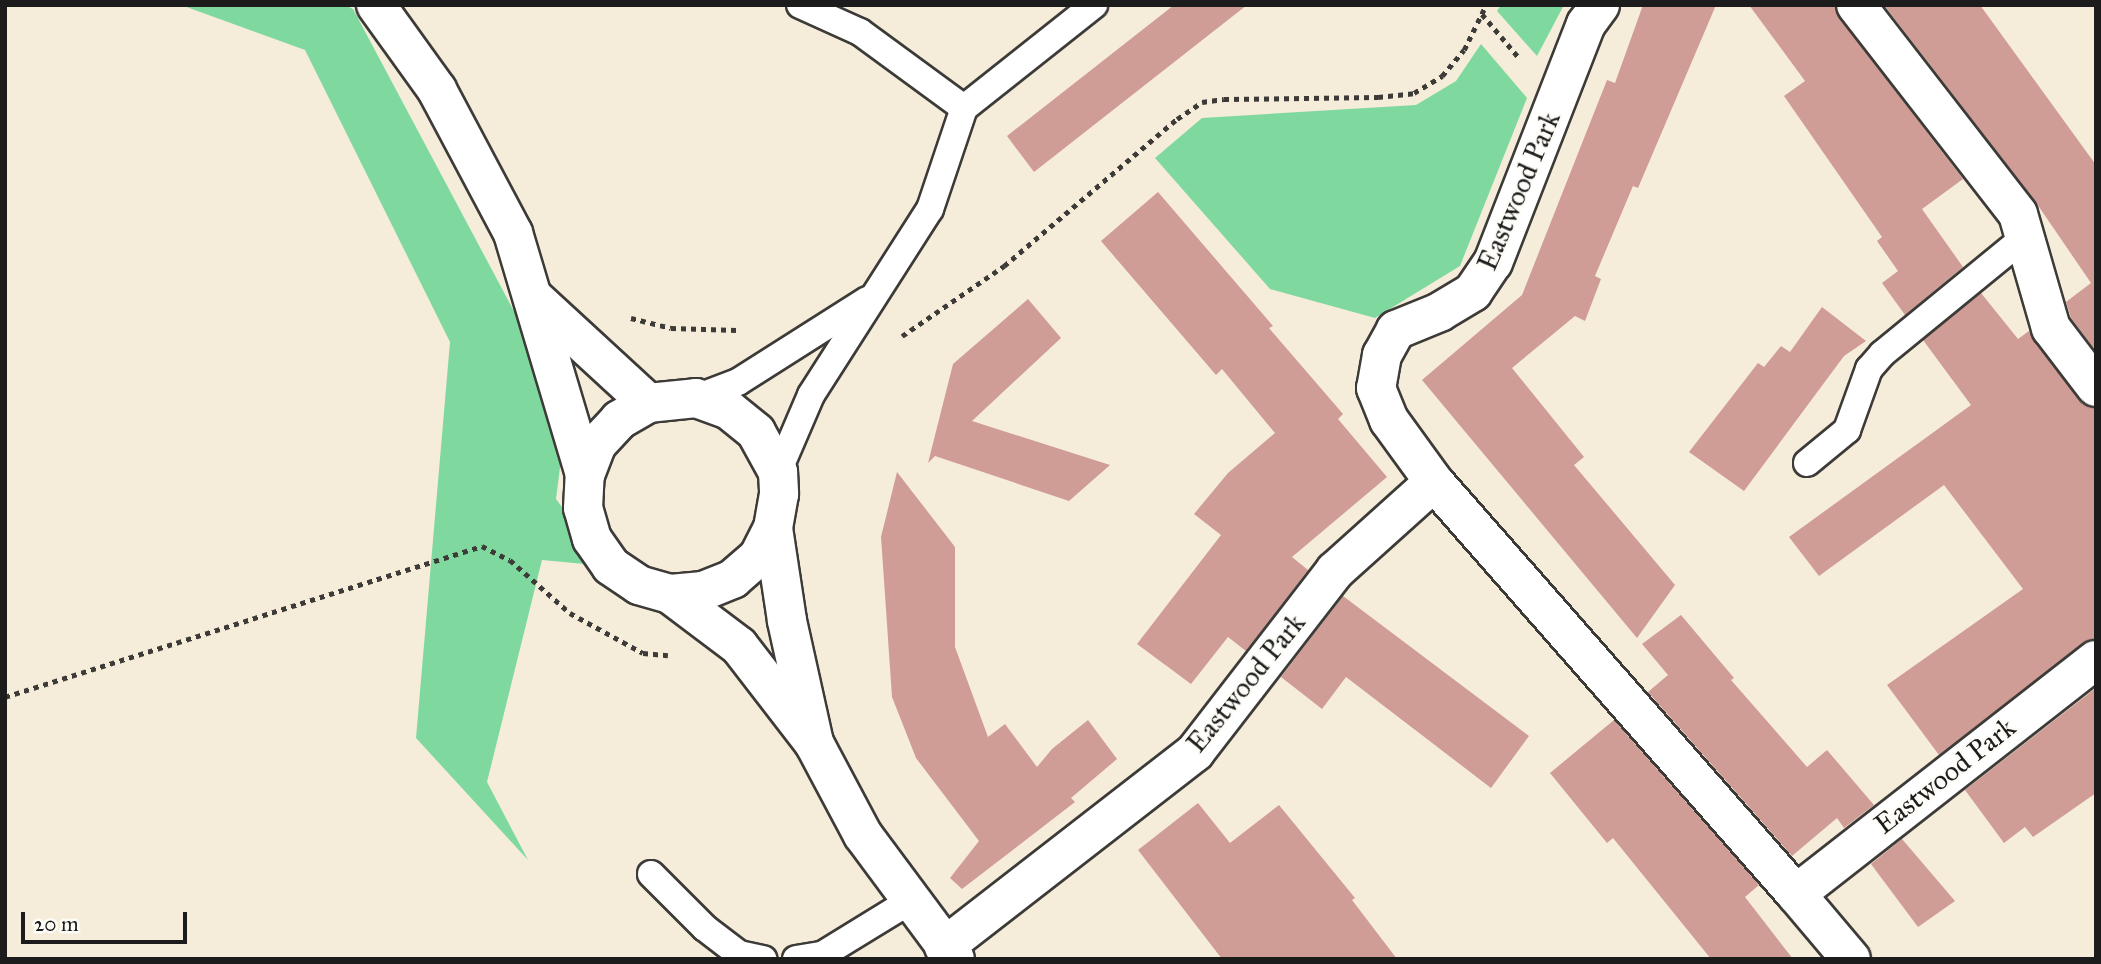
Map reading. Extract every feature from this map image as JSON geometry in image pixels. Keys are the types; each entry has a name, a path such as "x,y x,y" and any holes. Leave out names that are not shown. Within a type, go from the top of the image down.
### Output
{"street":[{"path":"376,5 437,90 513,233 585,475"},
{"name":"Eastwood Park","path":"1600,5 1586,24 1493,262 1472,292 1440,312 1396,330 1382,355 1376,388 1389,420 1434,482 1851,959"},
{"path":"1856,5 2018,214 2051,328 2096,387"},
{"path":"534,298 648,403"},
{"path":"696,398 729,410 756,432 778,472 779,495 773,528 758,557 733,579 703,592 670,594 639,585 611,566 592,539 583,508 585,475 597,444 619,420 648,403 696,398"},
{"name":"Eastwood Park","path":"950,953 1195,752 1335,571 1434,482"},
{"path":"773,528 787,621 814,743"},
{"path":"670,594 739,646 814,743 863,835 950,953"},
{"name":"Eastwood Park","path":"1796,894 2096,660"}],"lane":[{"path":"800,5 860,32 964,108"},
{"path":"778,472 811,395 872,298 893,272 930,209 964,108 1094,5"},
{"path":"1807,463 1847,430 1869,369 1882,354 2025,237"},
{"path":"696,398 738,382 872,298"},
{"path":"651,874 714,935 739,954 763,959"},
{"path":"796,959 822,956 910,901"}],"path":[{"path":"894,341 1004,266 1177,119 1202,102 1224,99 1378,97 1414,93 1442,76 1464,50 1486,5"},
{"path":"621,316 671,328 750,330 776,358"},
{"path":"5,696 482,546 510,560"}],"green space":[{"path":"181,5 345,5 353,9 540,360 565,428 556,499 606,566 542,560 487,782 528,860 416,738 450,342 305,50"},
{"path":"1501,5 1564,5 1537,56 1497,11"},
{"path":"1481,44 1527,98 1460,266 1375,318 1270,289 1155,158 1202,118 1416,105 1456,81"}],"building":[{"path":"1174,5 1247,5 1034,172 1007,136"},
{"path":"1643,5 1716,5 1638,188 1633,186 1595,276 1601,279 1585,321 1575,316 1512,368 1584,457 1574,465 1675,585 1637,638 1422,380 1522,295 1607,80 1615,83"},
{"path":"1749,5 1835,5 1839,18 1963,179 1922,209 1963,267 1905,315 1882,283 1898,271 1877,241 1882,237 1784,96 1805,81"},
{"path":"1884,5 1980,5 2096,165 2096,351 2071,318 2066,302 2091,283 2035,201"},
{"path":"1158,192 1273,326 1269,328 1343,414 1338,419 1387,477 1292,557 1308,570 1246,651 1228,637 1191,684 1137,644 1221,535 1194,514 1228,473 1275,433 1222,369 1216,375 1101,241"},
{"path":"1981,293 2018,339 2029,331 2079,400 2096,408 2096,639 2083,643 1939,755 1887,685 2023,589 1944,485 1819,576 1789,537 1971,405 1923,340"},
{"path":"1028,299 1061,338 972,421 1110,465 1069,501 935,456 928,463 953,364"},
{"path":"1822,307 1866,341 1844,356 1744,491 1689,452 1758,363 1764,367 1781,346 1790,352"},
{"path":"897,472 955,547 955,647 988,737 1005,724 1037,767 1052,749 1088,720 1117,759 1071,798 1075,802 962,889 950,878 979,841 916,758 892,697 881,537"},
{"path":"1343,596 1529,736 1491,788 1346,677 1322,709 1281,677"},
{"path":"1681,615 1734,678 1731,680 1807,767 1827,750 1874,805 1844,828 1837,818 1792,856 1648,692 1668,675 1642,644"},
{"path":"2096,688 2096,793 2033,837 2025,827 2004,843 1965,790"},
{"path":"1614,720 1759,885 1745,897 1793,959 1711,959 1613,838 1607,843 1550,773"},
{"path":"1198,803 1230,843 1279,805 1355,898 1352,900 1397,959 1222,959 1138,850"},
{"path":"1902,839 1955,901 1918,927 1871,864"}]}
